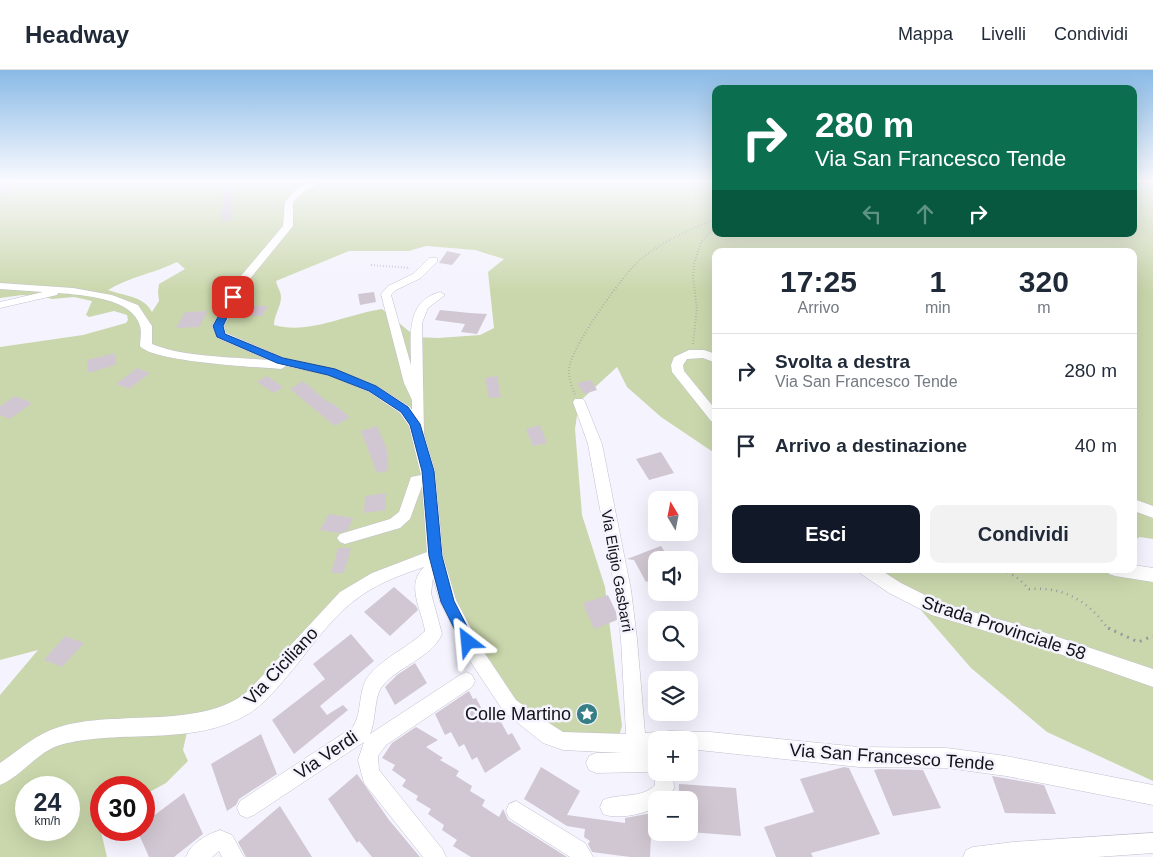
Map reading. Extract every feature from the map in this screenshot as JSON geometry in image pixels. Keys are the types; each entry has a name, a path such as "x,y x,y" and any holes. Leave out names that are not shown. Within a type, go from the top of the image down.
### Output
{"street":[{"path":"288,219 288,226 244,279 218,326 221,335 281,360 331,372 373,389 404,410 415,424 419,440 428,479 436,561 453,614 476,655 510,706 550,736 563,741 636,744 648,742"},
{"path":"418,400 410,383 386,294 392,288 417,276 433,260"},
{"path":"0,286 67,290 108,297 134,307 146,326 146,346 155,350 192,357 306,366"},
{"path":"0,305 67,290"},
{"path":"419,440 416,323 418,314 427,302 440,295"},
{"path":"712,357 705,354 692,353 681,358 677,362 676,367 712,413"},
{"name":"Via Eligio Gasbarri","path":"579,402 594,444 623,590 636,744"},
{"path":"344,538 395,524 402,519 416,480 428,479"},
{"path":"1137,506 1153,512"},
{"name":"Via Ciciliano","path":"0,775 58,736 82,731 159,726 209,719 241,708 272,680 325,617 348,596 366,584 389,573 436,561"},
{"name":"Via Verdi","path":"247,808 354,739 363,731 374,685 426,643 434,634 424,591 424,580 436,561"},
{"path":"1137,572 1153,575"},
{"name":"Strada Provinciale 58","path":"873,573 896,588 938,610 1037,638 1153,678"},
{"path":"436,857 371,776 367,760 372,744 379,738 466,682"},
{"name":"Via San Francesco Tende","path":"698,740 859,757 947,758 1006,766 1153,794"},
{"path":"596,763 648,762"},
{"path":"610,806 652,800 660,794 664,787 664,781"},
{"path":"516,811 578,850 583,857"},
{"path":"196,857 213,842 220,840 225,842 234,857"},
{"path":"973,857 1013,852 1153,844"}],"path":[{"path":"579,402 572,388 570,363 601,310 640,260 712,220"},
{"path":"692,353 697,309 693,278 694,264 701,242 712,230"},
{"path":"371,265 424,269"},
{"path":"1009,573 1019,579 1028,589 1041,587 1058,588 1071,594 1097,614 1106,626 1121,636 1138,642 1153,636"}],"green space":[{"path":"0,219 712,219 712,237 1137,237 1137,219 1153,219 1153,539 1140,537 1137,538 1137,248 712,248 712,451 661,417 627,387 617,367 579,402 575,429 582,515 605,587 622,726 617,743 563,741 528,721 476,655 435,556 418,555 363,579 336,597 245,696 233,706 191,714 183,750 188,761 166,783 155,789 155,776 90,776 90,841 103,841 107,857 0,857 0,695 38,650 0,660 0,347 83,335 126,323 128,320 127,315 114,311 89,317 86,315 92,301 74,297 52,299 22,295 0,298","holes":["426,246 475,250 504,259 488,272 494,328 480,335 438,338 416,337 382,309 314,326 287,327 274,325 281,297 276,281 349,251 409,251","177,262 185,269 159,284 159,301 152,312 139,300 108,290"]},
{"path":"1137,572 1153,575 1153,781 1047,732 971,668 907,594 873,573"}],"building":[{"path":"221,219 231,219 231,220 221,222"},
{"path":"447,251 461,254 452,265 439,263"},
{"path":"374,292 376,302 360,305 358,294"},
{"path":"246,306 268,306 262,316 240,316"},
{"path":"440,310 487,314 477,334 461,332 465,324 435,320"},
{"path":"208,311 199,327 176,328 185,312"},
{"path":"115,353 116,365 88,373 87,360"},
{"path":"137,368 150,373 129,389 116,384"},
{"path":"267,376 283,387 274,393 257,382"},
{"path":"497,376 501,397 489,398 485,378"},
{"path":"591,380 597,390 584,394 577,383"},
{"path":"303,381 329,403 331,402 350,417 335,426 290,389"},
{"path":"15,396 32,403 10,419 0,415 0,406"},
{"path":"540,425 547,443 533,446 526,429"},
{"path":"377,426 387,450 388,471 377,473 361,431"},
{"path":"661,452 674,473 649,480 636,459"},
{"path":"386,493 386,510 364,513 365,496"},
{"path":"329,514 353,518 348,530 338,533 320,530"},
{"path":"661,546 664,551 648,551 648,581 646,582 634,560 627,559"},
{"path":"338,548 351,548 344,573 331,573"},
{"path":"394,587 416,606 418,610 390,636 364,612"},
{"path":"608,595 616,612 617,620 594,629 583,603"},
{"path":"351,634 374,661 320,706 327,715 343,705 348,710 294,754 272,720 325,679 313,664"},
{"path":"65,636 84,643 62,667 44,660"},
{"path":"415,663 427,683 395,705 385,687 397,675"},
{"path":"469,691 473,699 476,698 483,711 487,709 494,723 500,720 508,735 512,733 521,749 485,773 477,757 472,760 464,744 459,747 451,732 445,735 435,714"},
{"path":"416,727 438,740 426,747 443,758 440,760 459,771 456,776 472,786 470,791 485,800 482,806 499,817 503,809 508,820 567,857 471,857 453,846 457,840 442,830 444,825 428,814 431,809 416,800 418,796 402,786 406,780 392,770 395,765 382,758 392,743"},
{"path":"261,734 277,774 239,799 236,805 227,811 211,764"},
{"path":"541,767 580,791 567,815 625,823 625,818 648,814 650,857 630,857 592,852 588,844 590,841 584,837 585,829 567,826 524,799"},
{"path":"844,767 849,768 880,834 811,853 813,857 776,857 764,827 814,812 800,779"},
{"path":"874,770 923,770 941,808 893,816"},
{"path":"357,774 389,820 420,857 372,857 359,841 357,843 328,799"},
{"path":"992,776 1044,785 1056,814 1005,813"},
{"path":"679,784 736,788 741,836 698,833 698,791 679,791"},
{"path":"184,793 203,834 174,857 149,857 142,841 155,841 155,815"},
{"path":"280,806 312,857 246,857 238,842"}],"place":[{"name":"Colle Martino","path":"587,714"}],"route":[{"path":"233,297 218,326 221,335 281,360 331,372 373,389 404,410 415,424 428,471 435,556 448,602 468,642"}]}
